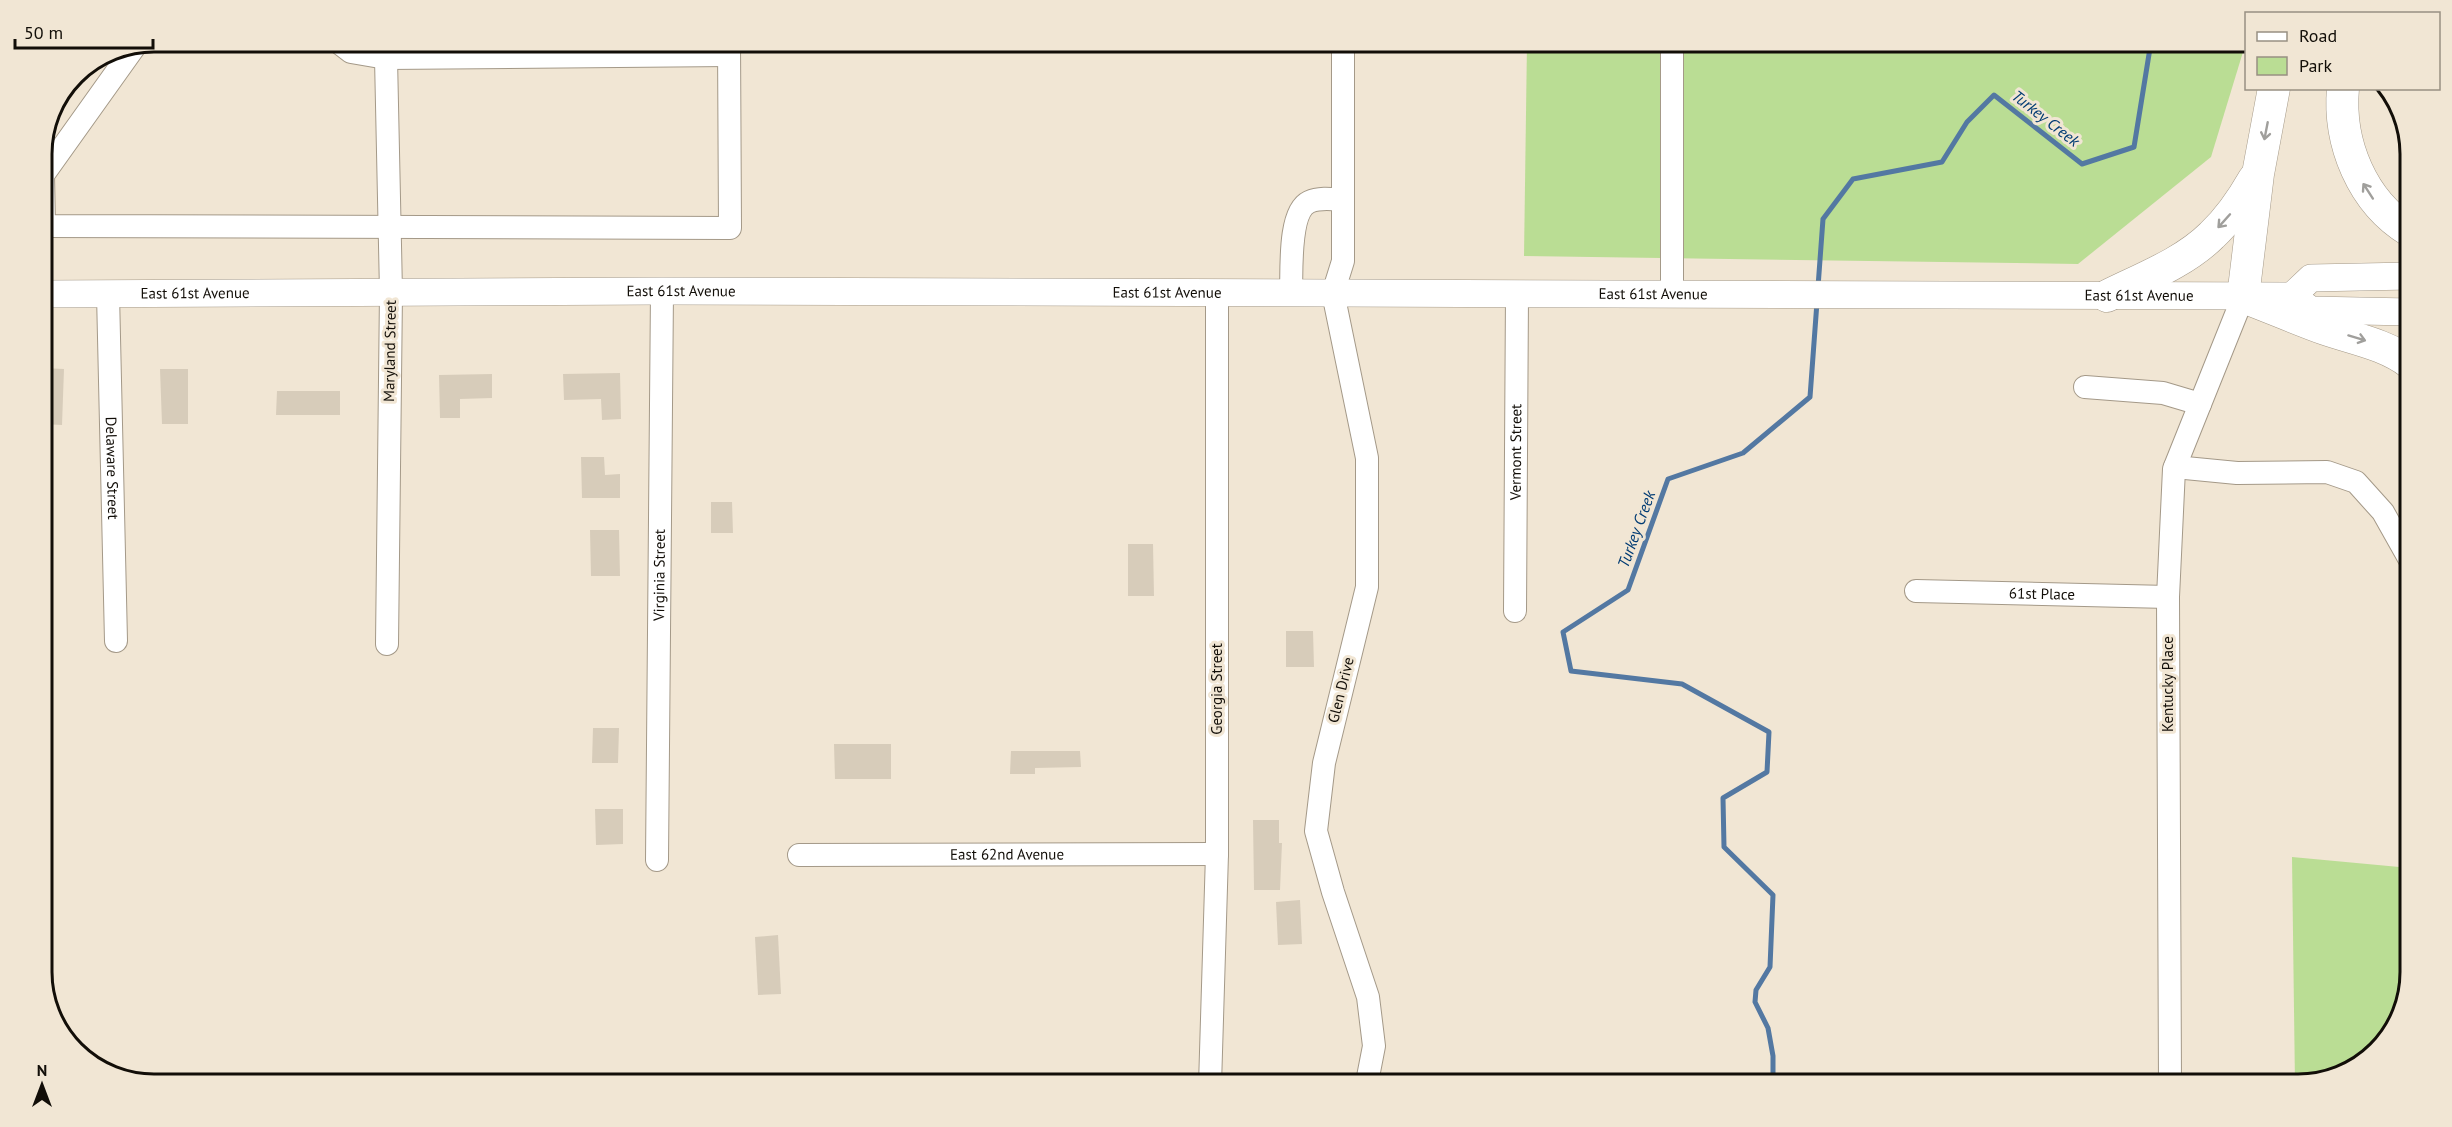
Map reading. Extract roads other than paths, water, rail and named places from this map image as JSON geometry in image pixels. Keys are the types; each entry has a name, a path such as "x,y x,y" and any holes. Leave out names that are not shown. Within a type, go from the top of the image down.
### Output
{"highway":[{"path":"2274,90 2258,174 2243,297 2324,328 2369,342 2399,356"},
{"path":"2343,90 2343,124 2350,152 2362,181 2373,199 2399,223"},
{"path":"2107,296 2181,258 2211,237 2236,208 2258,174"}],"main road":[{"path":"2399,276 2311,278 2292,296 2311,310 2399,312"},
{"name":"East 61st Avenue","path":"53,294 662,291 2292,296"}],"street":[{"path":"351,52 386,58 592,52"},
{"path":"53,225 730,228 729,52"},
{"path":"1333,293 1343,261 1343,52"},
{"path":"1672,52 1672,294"},
{"path":"53,161 127,57"},
{"name":"Maryland Street","path":"386,58 391,292 387,644"},
{"path":"1291,293 1294,231 1299,212 1308,202 1321,199 1343,200"},
{"name":"Virginia Street","path":"657,860 662,291"},
{"name":"Georgia Street","path":"1210,1074 1217,854 1217,293"},
{"name":"Glen Drive","path":"1333,293 1367,458 1367,587 1323,763 1316,831 1333,892 1368,997 1374,1046 1369,1074"},
{"name":"Delaware Street","path":"108,294 116,641"},
{"name":"Vermont Street","path":"1515,610 1517,294"},
{"name":"Kentucky Place","path":"2170,1074 2168,597 2175,467 2243,297"},
{"path":"2085,387 2163,393 2200,404"},
{"path":"2175,467 2237,473 2326,472 2356,482 2383,512 2399,541"},
{"name":"61st Place","path":"1916,591 2168,597"},
{"name":"East 62nd Avenue","path":"799,855 1217,854"}],"waterway":[{"name":"Turkey Creek","path":"1818,287 1823,219 1853,179 1942,162 1967,122 1994,95 2082,164 2134,147 2149,52"},
{"name":"Turkey Creek","path":"1773,1074 1773,1056 1768,1028 1755,1002 1756,990 1770,967 1773,895 1724,847 1723,798 1767,772 1769,732 1682,684 1571,671 1563,632 1628,590 1668,479 1743,453 1810,397 1817,302"}]}
